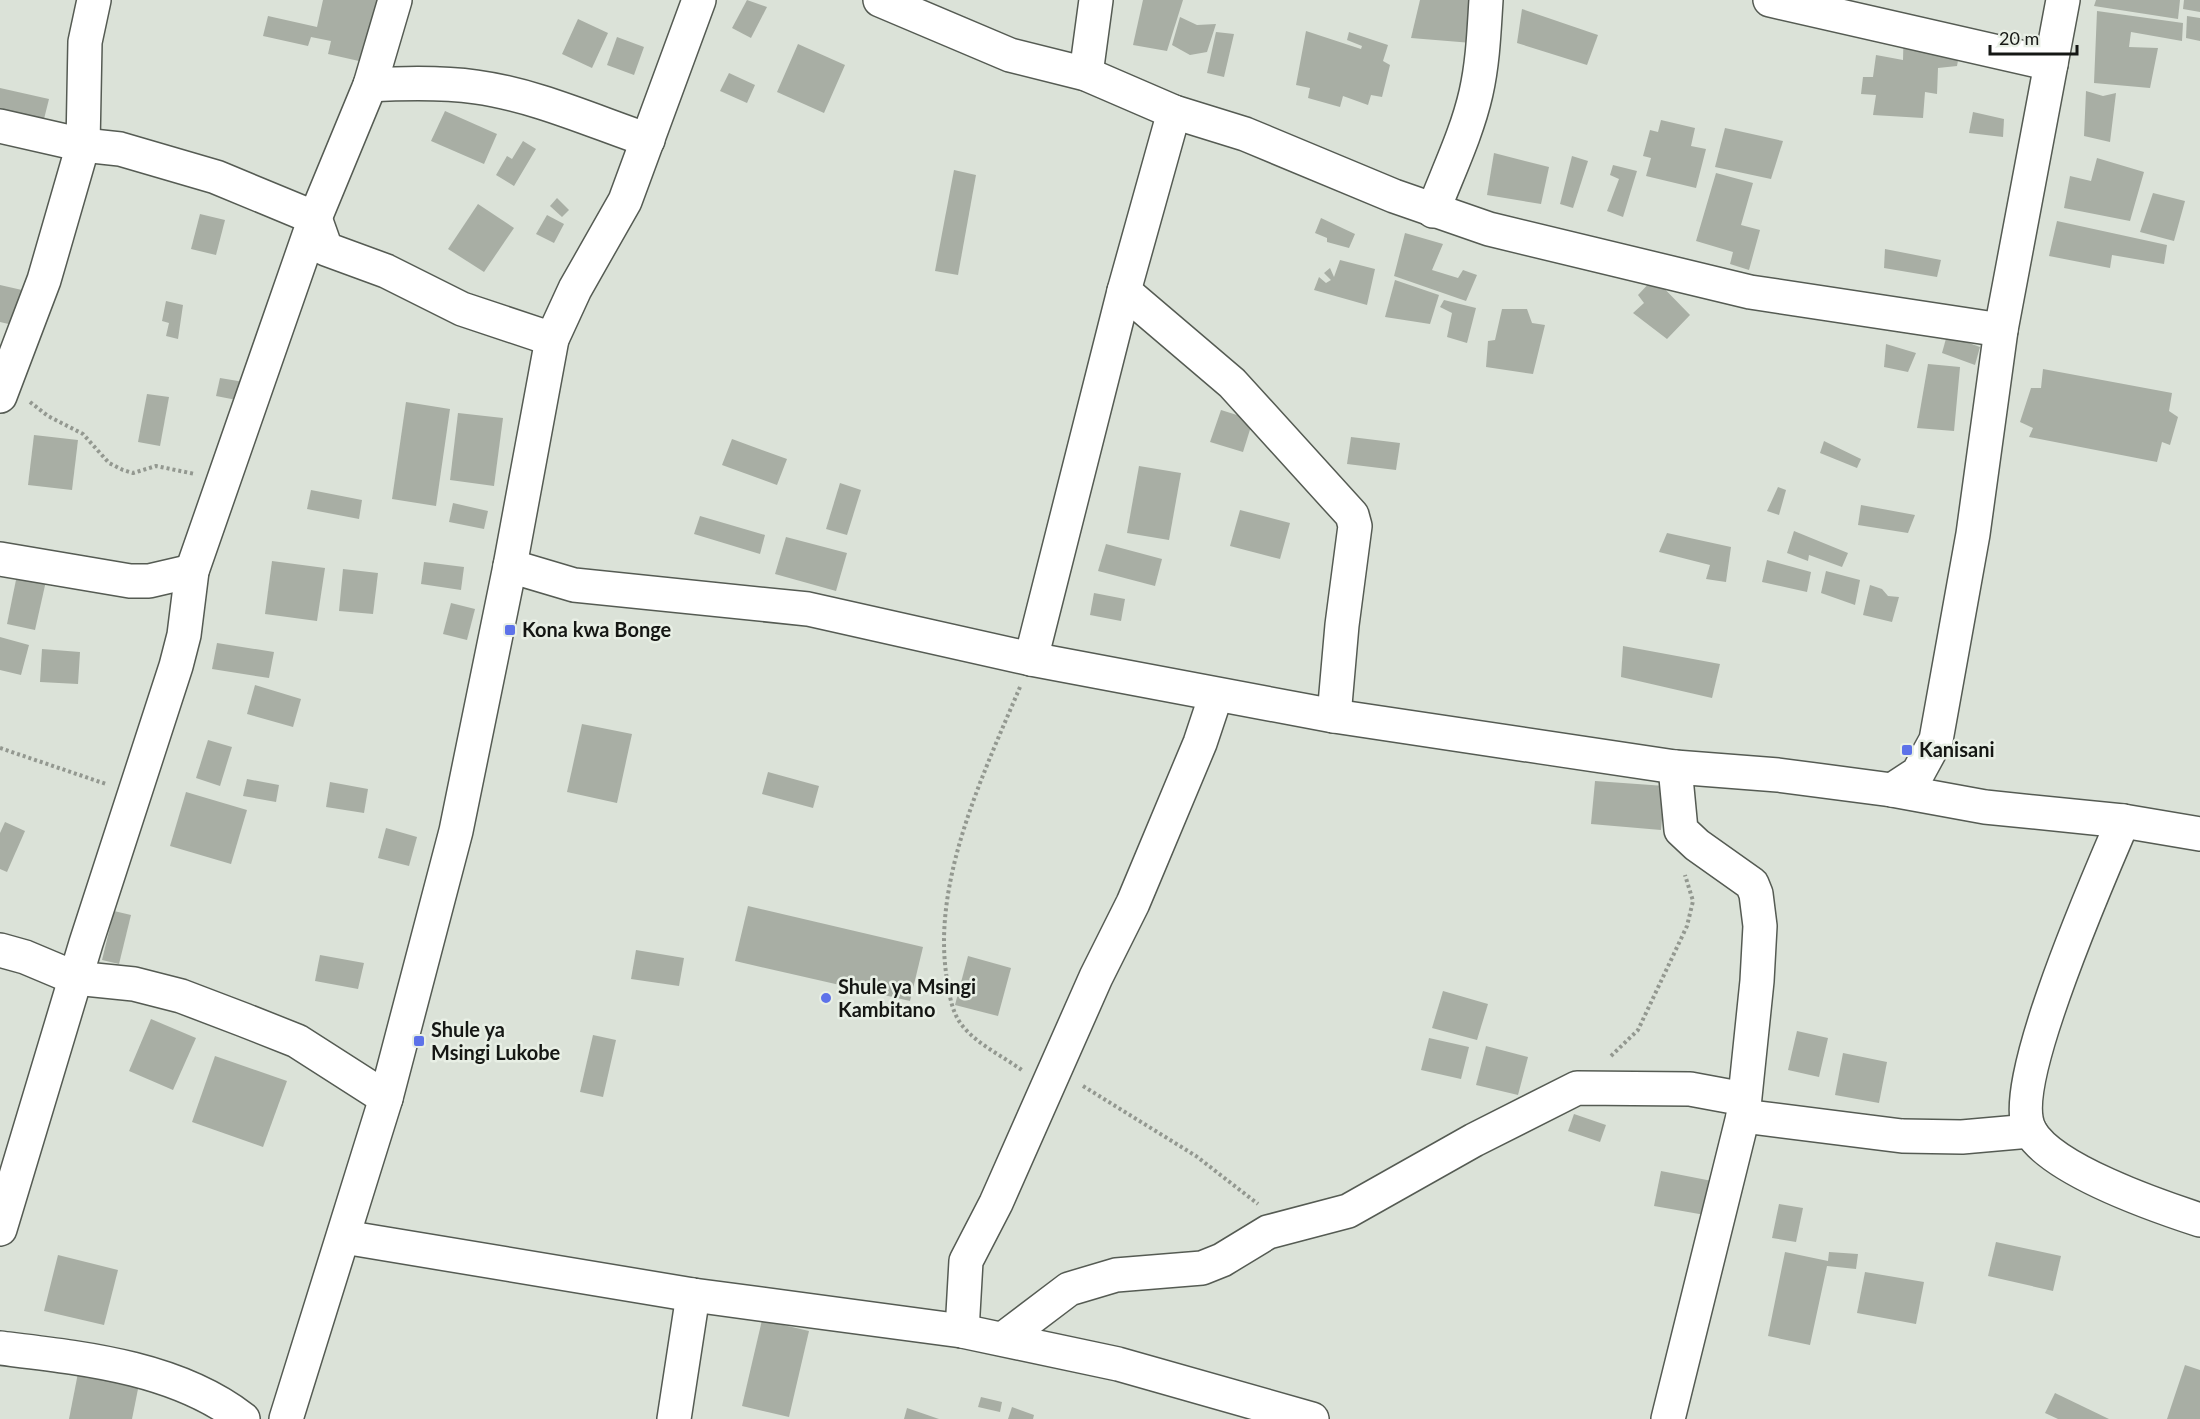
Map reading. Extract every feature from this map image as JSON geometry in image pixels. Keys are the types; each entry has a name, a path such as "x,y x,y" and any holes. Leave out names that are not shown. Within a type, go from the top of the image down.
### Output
{"street":[{"path":"13,397 83,145 85,42 94,0"},
{"path":"0,1229 53,1059 75,978 176,666 184,635 192,571 315,219 370,85 395,0"},
{"path":"286,1419 386,1098 456,831 510,566 552,339 574,289 625,201 699,0"},
{"path":"880,0 1010,55 1086,74 1174,112 1245,134 1432,211 1544,244 1750,292 2001,330"},
{"path":"1086,74 1096,0"},
{"path":"1432,211 1460,144 1476,94 1482,64 1486,0"},
{"path":"1770,0 2051,64"},
{"path":"1892,789 1918,772 1936,740 1973,534 2001,330 2063,0"},
{"path":"370,85 426,83 522,96 648,140"},
{"path":"1031,659 1124,291 1174,112"},
{"path":"0,126 83,145 120,149 216,177 315,219 326,249 386,271 462,309 552,339"},
{"path":"1124,291 1232,383 1352,515 1355,526 1342,625 1334,716"},
{"path":"0,560 130,582 149,581 192,571"},
{"path":"510,566 574,585 808,609 1031,659 1334,716 1675,767 1778,775 1844,786 1892,789 1986,807 2123,821 2200,834"},
{"path":"962,1331 966,1261 996,1203 1162,838 1200,743 1216,695"},
{"path":"1668,1419 1743,1108 1757,981 1760,926 1756,894 1741,874 1696,845 1681,830 1675,767"},
{"path":"2123,821 2063,965 2045,1018 2027,1104 2026,1122 2030,1131 2048,1152 2067,1167 2200,1220"},
{"path":"0,950 25,957 75,978 153,989 181,996 244,1020 297,1041 386,1098"},
{"path":"1003,1339 1069,1289 1116,1275 1202,1268 1222,1260 1256,1238 1348,1210 1474,1140 1577,1088 1690,1089 1743,1108 1902,1136 1962,1137 2030,1131"},
{"path":"344,1237 693,1294 962,1331 1118,1364 1312,1419"},
{"path":"674,1419 693,1294"},
{"path":"0,1348 121,1367 162,1377 219,1401 243,1419"}],"path":[{"path":"13,397 83,434 109,463 123,470 134,473 156,466 224,479"},
{"path":"1031,659 984,775 948,886 942,944 950,997 961,1023 975,1038 1019,1068 1051,1080 1196,1156 1258,1204 1280,1229"},
{"path":"0,748 135,795"},
{"path":"1577,1088 1638,1030 1687,926 1693,901 1685,876 1681,830"}],"building":[{"path":"323,0 377,0 374,15 381,66 328,54 331,41 311,37 308,46 263,36 268,16 317,27"},
{"path":"747,0 767,7 751,38 732,28"},
{"path":"1143,0 1183,0 1167,51 1133,45"},
{"path":"1420,0 1482,0 1472,43 1411,38"},
{"path":"2096,0 2180,0 2178,19 2094,6"},
{"path":"2184,0 2200,0 2200,12 2183,9"},
{"path":"1522,9 1598,35 1587,65 1517,43"},
{"path":"2097,11 2183,23 2182,41 2131,32 2129,47 2158,48 2150,88 2094,83"},
{"path":"2187,16 2200,18 2200,41 2186,38"},
{"path":"1180,17 1197,25 1216,24 1207,52 1190,55 1172,45"},
{"path":"578,19 608,33 592,68 562,54"},
{"path":"1904,21 1963,33 1957,66 1938,68 1937,94 1925,92 1923,118 1873,115 1876,95 1861,94 1863,77 1873,77 1876,55 1903,60"},
{"path":"1306,31 1361,49 1362,46 1347,40 1349,32 1388,45 1383,61 1390,65 1382,97 1371,95 1368,105 1343,96 1340,107 1308,98 1310,88 1296,85"},
{"path":"1216,32 1234,34 1224,77 1207,73"},
{"path":"617,37 644,47 634,75 607,65"},
{"path":"798,44 845,65 824,113 777,92"},
{"path":"729,73 755,85 747,103 720,91"},
{"path":"0,88 49,99 44,119 0,109"},
{"path":"2086,91 2103,96 2116,93 2110,142 2084,136"},
{"path":"445,111 497,134 484,164 431,141"},
{"path":"1973,112 2004,119 2003,137 1969,133"},
{"path":"1661,120 1695,128 1691,146 1706,149 1696,188 1646,176 1651,158 1643,156 1650,130 1658,132"},
{"path":"1725,128 1783,141 1771,179 1715,167"},
{"path":"523,141 536,149 514,186 496,175 507,156 512,159"},
{"path":"1494,153 1549,167 1541,204 1487,195"},
{"path":"1572,156 1588,161 1573,208 1560,204"},
{"path":"2097,158 2144,172 2130,221 2064,208 2070,176 2091,181"},
{"path":"1613,165 1637,171 1623,217 1607,211 1619,179 1610,175"},
{"path":"954,170 976,175 958,275 935,271"},
{"path":"1716,173 1753,183 1741,225 1760,230 1749,270 1730,264 1733,252 1696,241"},
{"path":"2153,193 2185,201 2174,241 2140,232"},
{"path":"557,198 569,210 562,217 550,206"},
{"path":"478,204 514,228 484,272 448,249"},
{"path":"200,214 225,220 216,255 191,249"},
{"path":"547,215 564,224 554,243 536,234"},
{"path":"1321,218 1355,234 1349,248 1327,242 1327,238 1315,233"},
{"path":"2057,221 2167,245 2164,264 2112,255 2110,268 2049,256"},
{"path":"1405,233 1443,244 1432,270 1458,278 1463,270 1477,275 1466,301 1394,276"},
{"path":"1885,249 1941,260 1937,277 1884,268"},
{"path":"1340,260 1375,269 1367,305 1314,290 1319,277 1326,283 1331,280 1324,273 1330,268 1334,277"},
{"path":"1654,278 1690,315 1667,339 1633,313 1644,303 1638,295"},
{"path":"1395,280 1439,295 1430,324 1385,317"},
{"path":"0,285 22,290 13,325 0,322"},
{"path":"1444,300 1476,308 1467,343 1447,337 1452,313 1440,307"},
{"path":"166,301 183,305 178,339 166,336 169,323 162,321"},
{"path":"1502,309 1527,309 1532,323 1545,325 1533,374 1486,367 1488,341 1495,340"},
{"path":"1947,335 1980,347 1975,365 1942,353"},
{"path":"1886,344 1916,353 1908,372 1884,367"},
{"path":"1928,364 1960,367 1954,431 1917,428"},
{"path":"2043,369 2172,393 2169,411 2178,417 2170,445 2162,442 2157,462 2029,437 2033,428 2020,422 2031,388 2041,388"},
{"path":"220,378 250,383 247,402 216,396"},
{"path":"147,394 169,397 160,446 138,442"},
{"path":"406,402 450,409 436,506 392,499"},
{"path":"1221,410 1253,420 1243,452 1210,442"},
{"path":"458,413 503,418 494,486 450,480"},
{"path":"34,435 78,440 72,490 28,485"},
{"path":"1351,437 1400,443 1396,470 1347,464"},
{"path":"732,439 787,459 777,485 722,465"},
{"path":"1824,441 1861,459 1857,468 1820,453"},
{"path":"1139,466 1181,473 1169,540 1127,533"},
{"path":"840,483 861,490 847,535 826,529"},
{"path":"1778,487 1786,490 1779,515 1767,511"},
{"path":"311,490 362,500 359,519 307,509"},
{"path":"453,503 488,511 484,529 449,522"},
{"path":"1861,505 1915,515 1908,533 1858,525"},
{"path":"1240,510 1290,523 1280,559 1230,546"},
{"path":"700,516 765,535 760,554 694,534"},
{"path":"1794,531 1848,553 1842,567 1809,555 1808,561 1787,553"},
{"path":"1667,533 1731,547 1726,582 1706,579 1710,565 1659,552"},
{"path":"786,537 847,553 836,591 775,574"},
{"path":"1106,544 1162,559 1155,586 1098,571"},
{"path":"1767,560 1811,572 1807,592 1762,582"},
{"path":"272,561 325,568 317,621 265,614"},
{"path":"424,562 464,567 461,590 421,584"},
{"path":"343,569 378,573 373,614 339,611"},
{"path":"1826,571 1860,580 1855,605 1821,593"},
{"path":"17,575 46,581 35,630 7,624"},
{"path":"1870,585 1882,589 1888,596 1899,597 1892,622 1863,615"},
{"path":"1094,593 1125,599 1121,621 1090,615"},
{"path":"451,603 475,609 467,640 443,634"},
{"path":"0,637 29,645 21,675 0,670"},
{"path":"217,643 274,652 269,678 212,669"},
{"path":"1623,646 1720,664 1712,698 1621,677"},
{"path":"42,649 80,652 78,684 40,682"},
{"path":"255,685 301,699 293,727 247,714"},
{"path":"582,724 632,734 617,803 567,792"},
{"path":"208,740 232,747 220,786 196,778"},
{"path":"768,772 819,786 813,808 762,794"},
{"path":"247,779 279,785 276,802 243,796"},
{"path":"1595,781 1665,786 1661,830 1591,824"},
{"path":"330,782 368,789 364,813 326,807"},
{"path":"186,792 247,810 231,864 170,846"},
{"path":"5,822 25,831 7,872 0,869 0,833"},
{"path":"386,828 417,837 409,866 378,858"},
{"path":"748,906 923,947 910,1001 735,961"},
{"path":"114,911 131,915 119,964 102,960"},
{"path":"636,950 684,958 679,986 631,979"},
{"path":"320,955 364,963 358,989 315,981"},
{"path":"968,956 1011,968 998,1016 955,1005"},
{"path":"1443,991 1488,1004 1477,1040 1432,1028"},
{"path":"151,1019 196,1038 173,1090 129,1071"},
{"path":"1797,1031 1828,1038 1819,1077 1788,1070"},
{"path":"593,1035 616,1040 603,1097 580,1092"},
{"path":"1429,1038 1469,1047 1461,1079 1421,1070"},
{"path":"1486,1046 1528,1057 1518,1095 1476,1085"},
{"path":"1843,1053 1887,1062 1879,1103 1835,1095"},
{"path":"215,1056 287,1081 263,1147 192,1122"},
{"path":"1574,1114 1606,1125 1600,1142 1568,1131"},
{"path":"1661,1171 1712,1181 1705,1215 1654,1206"},
{"path":"1779,1204 1803,1208 1796,1242 1772,1238"},
{"path":"1996,1242 2061,1256 2053,1291 1988,1276"},
{"path":"1785,1252 1828,1261 1829,1252 1858,1254 1856,1269 1827,1266 1810,1345 1768,1336"},
{"path":"58,1255 118,1270 104,1325 44,1311"},
{"path":"1865,1272 1924,1282 1916,1324 1857,1313"},
{"path":"762,1320 809,1331 789,1417 742,1406"},
{"path":"2185,1365 2200,1370 2200,1419 2167,1419"},
{"path":"78,1373 139,1384 132,1419 69,1419"},
{"path":"2055,1393 2109,1419 2058,1419 2045,1413"},
{"path":"981,1397 1002,1402 1000,1412 978,1407"},
{"path":"1012,1407 1034,1415 1033,1419 1008,1419"},
{"path":"907,1408 939,1419 904,1419"}],"place":[{"name":"Kona kwa Bonge","path":"510,630"},
{"name":"Kanisani","path":"1907,750"},
{"name":"Shule ya Msingi Kambitano","path":"826,998"},
{"name":"Shule ya Msingi Lukobe","path":"419,1041"}]}
